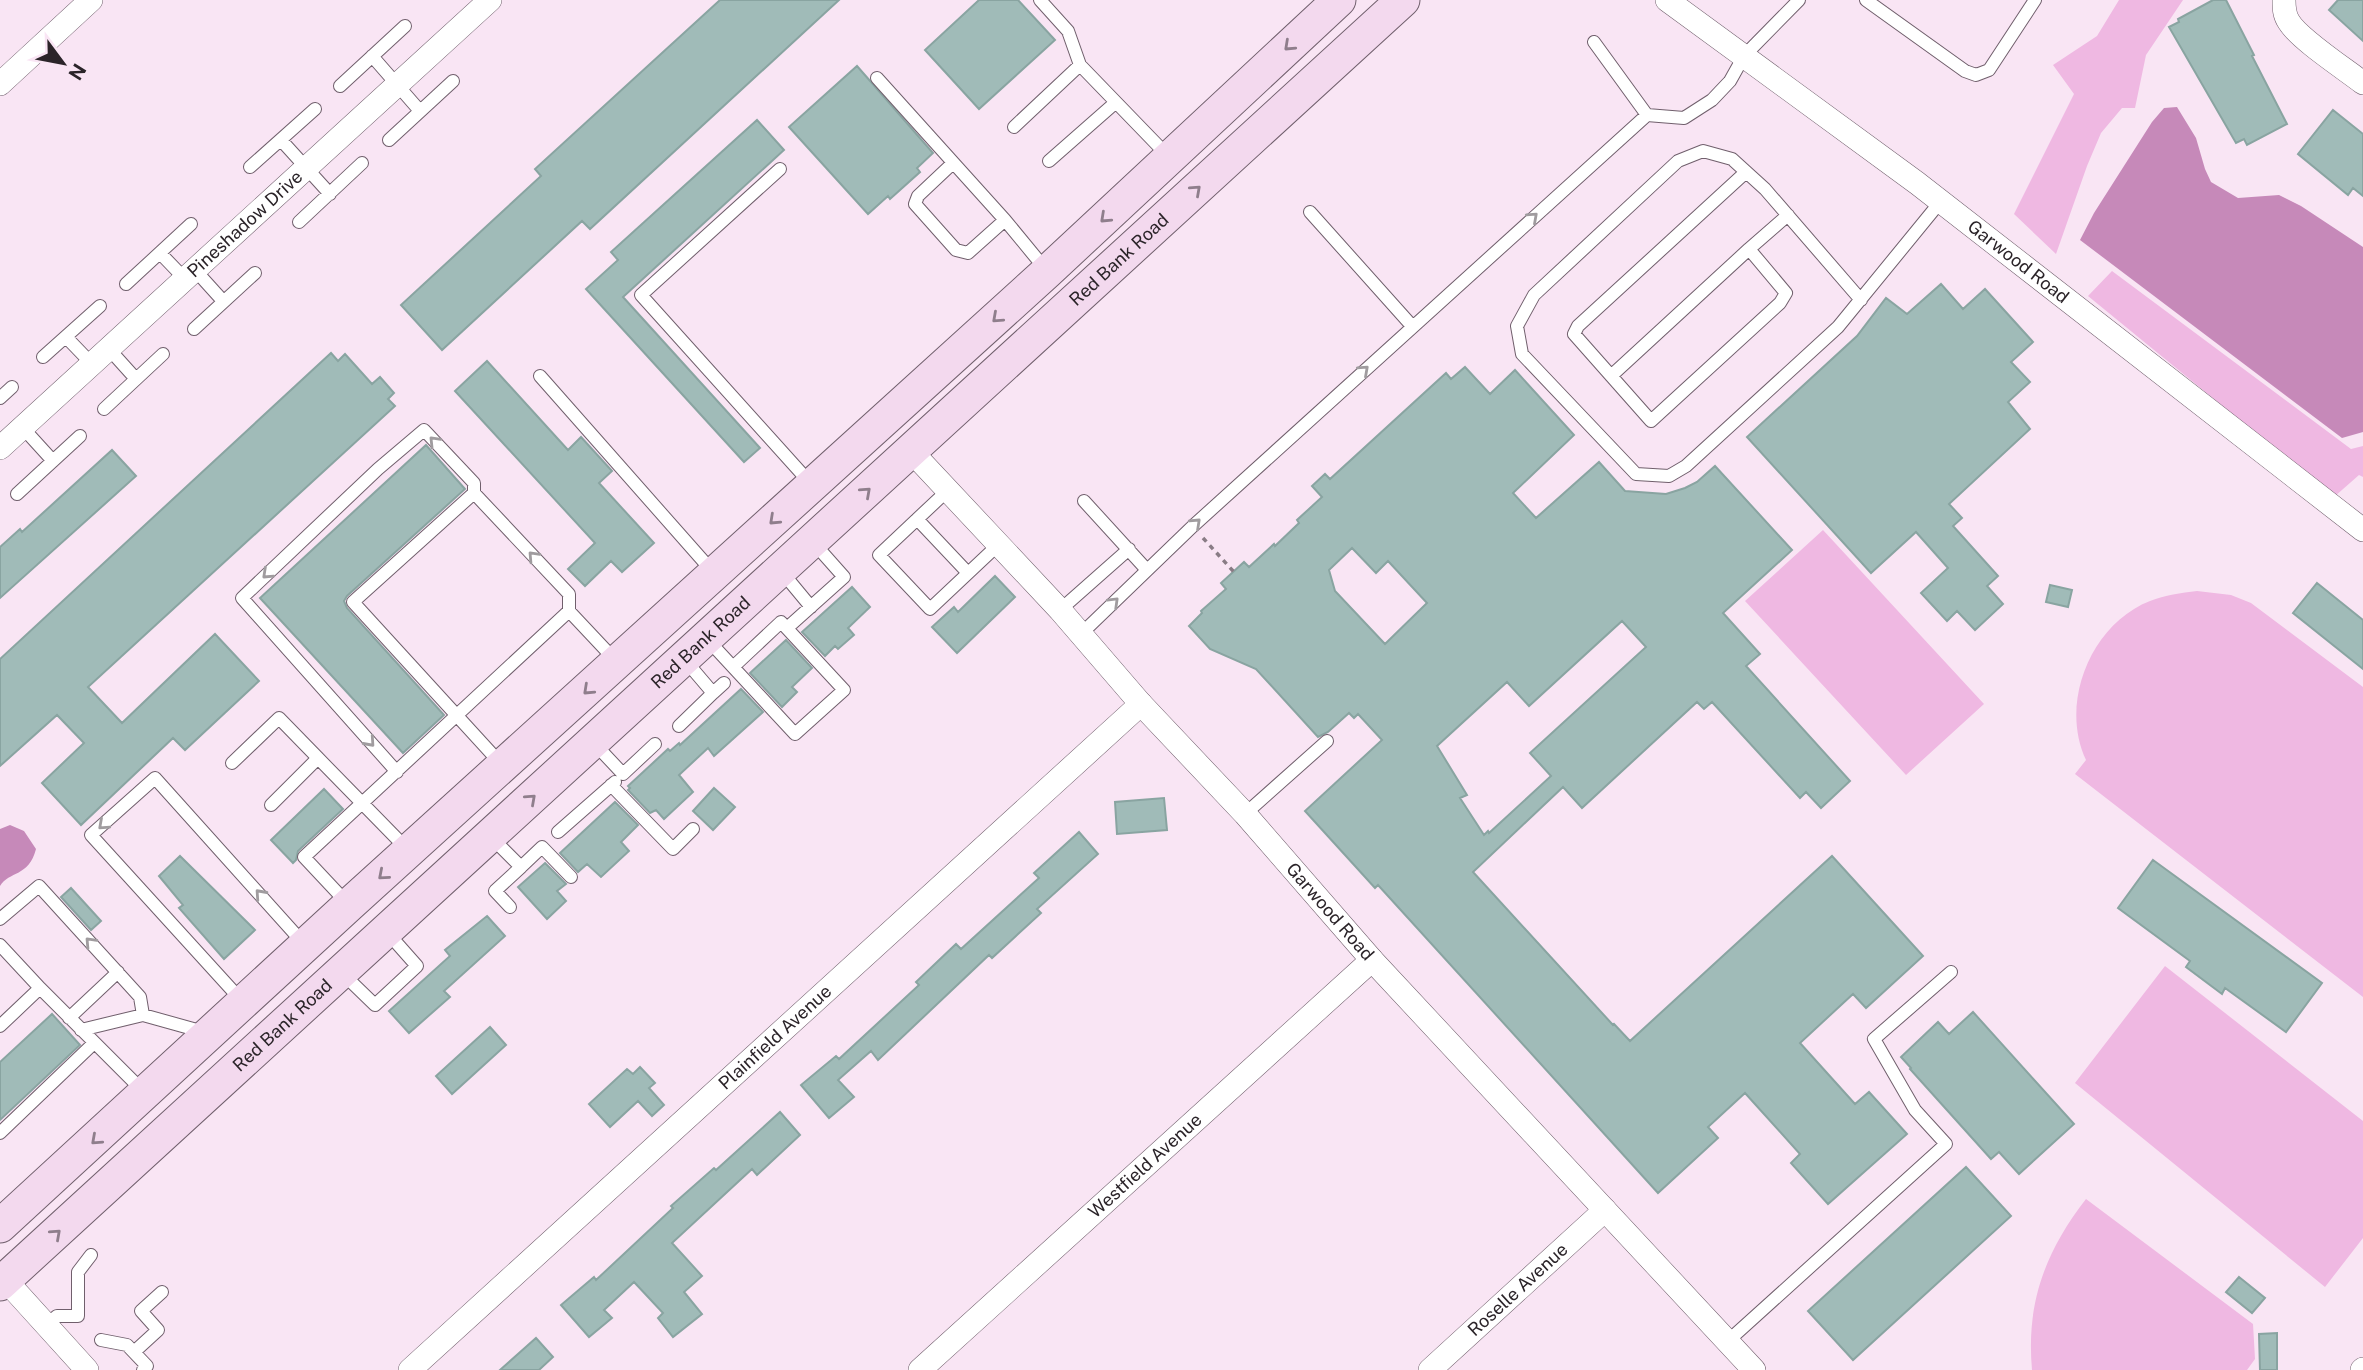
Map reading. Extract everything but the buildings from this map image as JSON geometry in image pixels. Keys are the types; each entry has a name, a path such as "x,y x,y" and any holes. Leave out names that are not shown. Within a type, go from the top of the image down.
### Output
{"main road":[{"path":"0,1226 212,1034 349,905 1047,272 1339,0"},
{"name":"Red Bank Road","path":"2,1279 342,972 1404,0"},
{"path":"911,451 921,387"},
{"path":"797,555 812,486"}],"street":[{"path":"0,84 91,0"},
{"name":"Pineshadow Drive","path":"1,445 23,428 490,0"},
{"name":"Garwood Road","path":"1667,0 1941,201 2363,530"},
{"path":"2284,0 2288,21 2297,32 2363,83"},
{"name":"Garwood Road","path":"911,451 1245,814 1372,960 1754,1370"},
{"name":"Plainfield Avenue","path":"410,1370 1141,704"},
{"name":"Westfield Avenue","path":"920,1370 1372,960"},
{"name":"Roselle Avenue","path":"1430,1370 1605,1210"},
{"path":"2,1279 87,1370"}],"lane":[{"path":"1040,0 1068,31 1080,65 1169,157"},
{"path":"1081,634 1193,526 1647,115 1684,118 1712,100 1730,81 1744,56 1799,0"},
{"path":"1866,0 1965,71 1976,75 1989,70 2035,0"},
{"path":"340,86 405,26"},
{"path":"1594,42 1647,115"},
{"path":"372,56 420,111"},
{"path":"1014,127 1080,65"},
{"path":"877,78 1005,220 1047,272"},
{"path":"389,140 453,81"},
{"path":"1049,161 1115,103"},
{"path":"250,167 315,109"},
{"path":"281,140 330,194"},
{"path":"1861,300 1788,215 1746,172 1732,159 1703,151 1678,161 1534,295 1517,326 1522,354 1636,474 1669,476 1686,466 1838,327 1861,300 1941,201"},
{"path":"299,222 362,163"},
{"path":"953,163 918,195 915,204 956,250 968,253 1005,220"},
{"path":"780,169 642,295 812,486"},
{"path":"1746,172 1578,326 1574,334 1651,421 1780,303 1786,293 1749,250"},
{"path":"1310,212 1412,326"},
{"path":"1611,376 1788,215"},
{"path":"126,284 191,224"},
{"path":"160,253 223,301"},
{"path":"194,329 255,273"},
{"path":"43,357 100,306"},
{"path":"66,337 136,379"},
{"path":"104,409 163,354"},
{"path":"540,376 715,575"},
{"path":"0,398 12,387"},
{"path":"23,428 53,461"},
{"path":"397,772 242,597 378,469 424,430 474,483 474,493 569,594 569,611 617,662"},
{"path":"17,494 80,436"},
{"path":"947,491 879,555 930,609 998,545"},
{"path":"474,493 353,602 503,767"},
{"path":"1084,501 1147,570"},
{"path":"917,519 968,573"},
{"path":"1060,611 1129,550"},
{"path":"787,628 844,577 797,555"},
{"path":"797,555 811,607"},
{"path":"349,905 304,858 569,611"},
{"path":"695,649 733,667 794,734 844,691 781,622 733,667"},
{"path":"695,649 713,693"},
{"path":"679,726 724,683"},
{"path":"232,764 279,718 410,852"},
{"path":"1245,814 1327,741"},
{"path":"593,742 623,774"},
{"path":"558,832 655,744"},
{"path":"271,805 318,758"},
{"path":"243,1003 91,835 155,778 306,945"},
{"path":"611,785 673,849 693,829"},
{"path":"490,836 521,867"},
{"path":"510,907 495,891 542,847 571,877"},
{"path":"0,919 39,886 140,997 144,1015"},
{"path":"342,972 375,1005 417,966 386,931"},
{"path":"0,946 146,1094"},
{"path":"69,1018 118,972"},
{"path":"1728,1341 1946,1144 1915,1110 1874,1039 1951,972"},
{"path":"0,1026 40,988"},
{"path":"81,1030 144,1015 212,1034"},
{"path":"0,1133 94,1044"},
{"path":"46,1325 57,1316 78,1316 78,1272 91,1255"},
{"path":"134,1352 158,1330 141,1311 162,1292"},
{"path":"101,1340 127,1345 147,1366 143,1370"}],"path":[{"path":"1193,526 1234,572"}],"shaded area":[{"path":"2119,0 2183,0 2146,55 2135,108 2122,108 2101,133 2056,254 2014,214 2074,94 2053,65 2097,36"},
{"path":"2177,107 2196,138 2211,182 2238,198 2279,195 2301,206 2363,247 2363,432 2342,438 2080,240 2094,213 2152,122 2164,108"},
{"path":"2112,271 2351,449 2363,446 2363,477 2359,475 2334,497 2088,296"},
{"path":"1823,530 1984,704 1906,775 1745,601"},
{"path":"2197,591 2231,595 2251,603 2363,687 2363,997 2075,774 2086,760 2079,738 2076,714 2079,691 2097,646 2111,628 2129,612 2156,599"},
{"path":"10,825 24,831 36,849 29,864 0,886 0,829"},
{"path":"2165,966 2363,1121 2363,1238 2325,1287 2075,1083"},
{"path":"2086,1199 2253,1324 2255,1359 2247,1370 2032,1370 2032,1322 2041,1279 2059,1239"}]}
